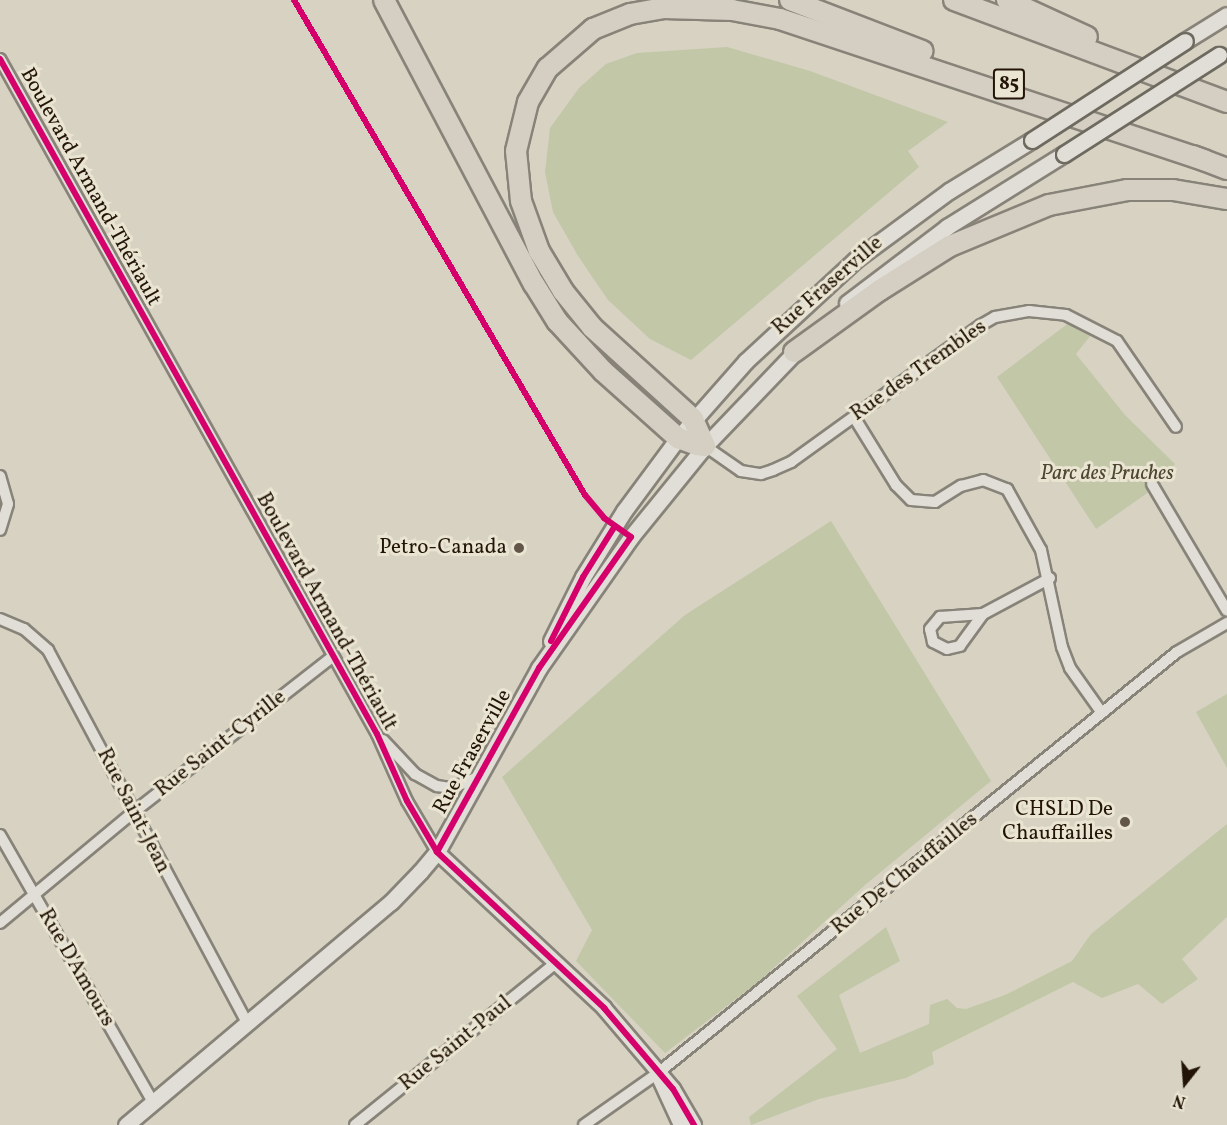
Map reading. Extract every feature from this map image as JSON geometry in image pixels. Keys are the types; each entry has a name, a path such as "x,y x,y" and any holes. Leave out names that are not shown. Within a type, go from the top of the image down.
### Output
{"highway":[{"path":"384,0 545,303 583,352 678,438 705,446"},
{"name":"85","path":"790,0 1227,169"},
{"path":"954,0 1227,100"},
{"path":"1007,0 1227,100"},
{"path":"705,446 693,419 626,361 576,308 539,251 521,201 516,151 528,102 548,68 593,29 630,14 664,8 732,10 780,19 1205,160"},
{"path":"794,352 933,256 1041,208 1087,195 1127,190 1173,190 1227,199"}],"main road":[{"name":"Rue Fraserville","path":"126,1125 391,902 437,852 539,668 583,577 678,438 771,335 855,260 949,190 1032,140 1227,15"},
{"name":"Rue Fraserville","path":"539,668 631,537 705,446 794,352 912,252 1223,52"}],"street":[{"name":"Boulevard Armand-Thériault","path":"0,59 4,73 331,658 377,734 407,801 437,852 630,1035 673,1089 694,1125"},
{"name":"Rue des Trembles","path":"705,446 741,471 761,474 791,462 981,325 995,317 1029,311 1066,315 1117,341 1176,427"},
{"path":"854,417 896,485 911,500 935,502 961,486 983,480 1007,489 1027,521 1050,578 1062,647 1080,684 1102,713"},
{"path":"0,476 8,504 0,530"},
{"path":"1152,484 1227,611"},
{"path":"983,614 960,646 947,649 933,642 930,629 940,617 983,614 1050,578"},
{"name":"Rue Saint-Jean","path":"0,619 24,628 48,650 135,810 246,1023"},
{"name":"Rue De Chauffailles","path":"584,1125 658,1073 1177,652 1227,623"},
{"name":"Rue Saint-Cyrille","path":"0,923 135,810 331,658"},
{"path":"377,734 415,774 437,786 452,788 467,784 481,774"},
{"name":"Rue D'Amours","path":"0,835 153,1102"},
{"name":"Rue Saint-Paul","path":"355,1125 556,963"},
{"name":"Boulevard Armand-Thériault","path":"658,1073 681,1125"}],"green space":[{"path":"727,47 810,71 948,122 908,151 919,167 691,360 650,339 608,300 578,256 553,212 545,172 550,128 579,88 606,64 637,53"},
{"name":"Parc des Pruches","path":"1070,322 1091,335 1076,354 1125,415 1175,464 1160,484 1096,529 997,377"},
{"path":"831,521 991,781 865,885 757,983 665,1053 576,961 592,930 502,777 685,615"},
{"path":"1227,694 1227,768 1196,712"},
{"path":"1227,824 1227,917 1182,959 1198,979 1162,1004 1138,984 1102,998 1073,982 932,1052 934,1064 906,1078 819,1099 751,1125 749,1117 837,1049 797,996 886,927 900,961 839,995 860,1053 929,1024 930,1005 947,999 957,1008 966,1009 1005,995 1072,961 1091,934"}],"cycle path":[{"path":"294,0 585,495 604,518 631,537 539,668 437,852"},
{"path":"0,59 377,734 407,801 437,852 604,1008 673,1089 694,1125"},
{"path":"551,641 583,577 615,526"}],"place":[{"name":"Petro-Canada","path":"519,548"},
{"name":"CHSLD De Chauffailles","path":"1125,822"}]}
